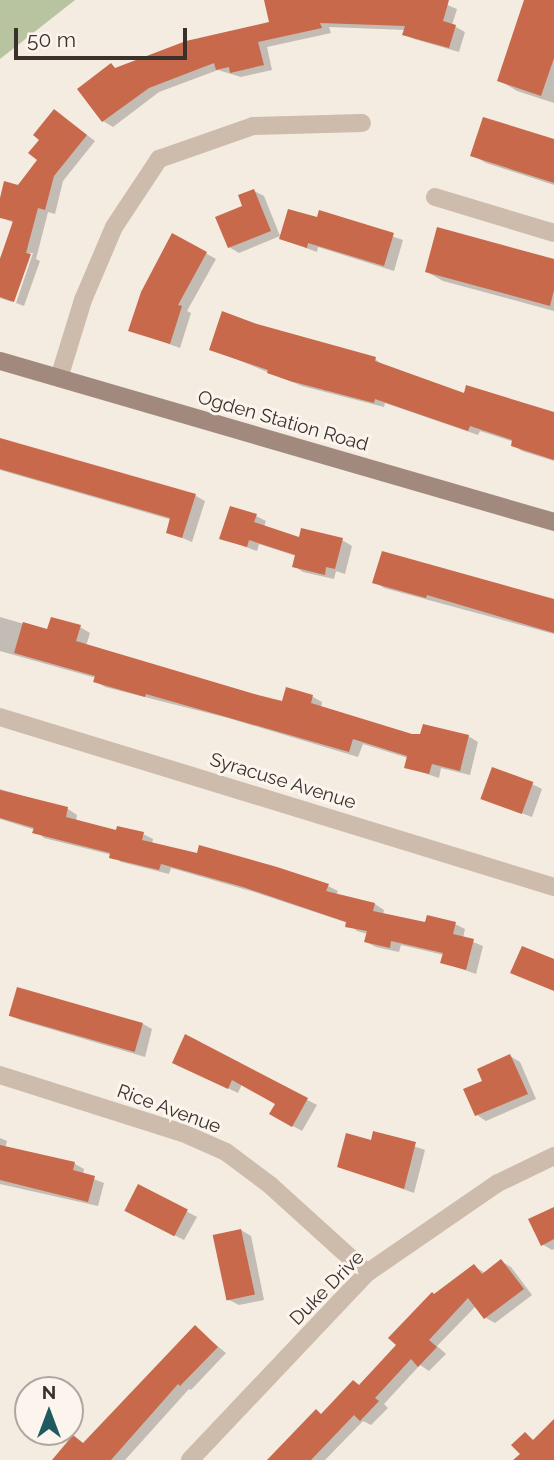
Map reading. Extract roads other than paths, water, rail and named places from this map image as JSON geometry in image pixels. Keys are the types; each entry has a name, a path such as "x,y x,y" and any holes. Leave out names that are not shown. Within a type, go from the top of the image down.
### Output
{"street":[{"path":"59,378 83,300 114,227 159,159 253,126 362,123"},
{"path":"435,197 554,233"},
{"name":"Ogden Station Road","path":"0,360 554,522"},
{"name":"Syracuse Avenue","path":"0,717 554,887"},
{"name":"Rice Avenue","path":"0,1075 183,1133 226,1152 270,1185 367,1273"},
{"name":"Duke Drive","path":"190,1460 367,1273 498,1183 554,1156"}]}
